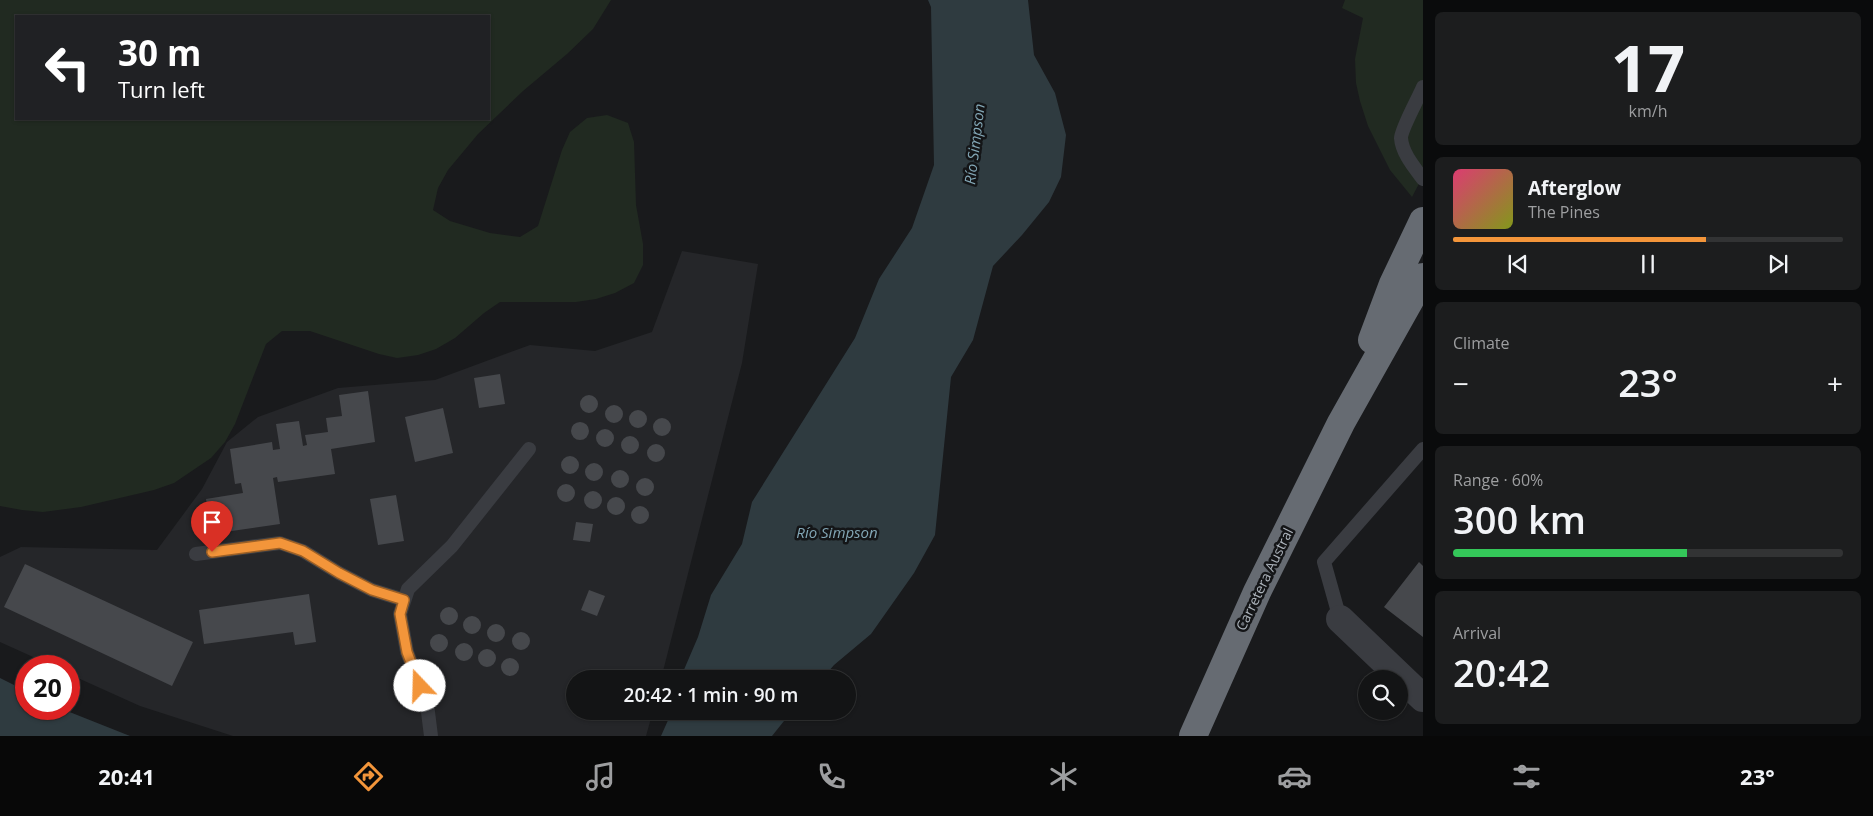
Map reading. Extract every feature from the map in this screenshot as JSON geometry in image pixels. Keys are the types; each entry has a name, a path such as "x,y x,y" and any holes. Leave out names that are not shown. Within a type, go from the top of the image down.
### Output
{"highway":[{"name":"Carretera Austral","path":"1341,424 1393,284 1423,221"},
{"name":"Carretera Austral","path":"1193,736 1257,592 1341,424 1423,276"}],"street":[{"path":"1340,619 1423,698"}],"lane":[{"path":"1423,87 1401,135 1403,147 1423,179"},
{"path":"431,736 427,704 407,652 400,614 404,600 408,589 452,546 529,449"},
{"path":"1340,619 1324,562 1423,449"},
{"path":"196,554 280,543 303,551 372,590 404,600"}],"shaded area":[{"path":"0,0 611,0 593,29 478,134 448,170 438,188 433,210 450,221 490,233 520,237 538,226 562,150 570,132 587,118 607,115 628,123 634,142 636,205 643,244 643,265 634,283 615,293 596,299 576,302 500,302 455,338 436,349 418,355 397,358 379,354 310,331 282,331 266,344 235,424 225,442 211,458 174,483 154,490 81,507 43,512 0,506"},
{"path":"1345,0 1423,0 1423,176 1412,197 1390,170 1368,126 1356,83 1355,59 1363,18 1342,8"},
{"path":"682,251 758,264 742,363 663,670 566,670 566,720 650,720 646,736 233,736 140,706 80,679 80,655 29,655 0,642 0,557 21,547 157,550 202,489 227,442 258,417 338,388 435,380 530,345 595,351 652,332"}],"water":[{"name":"Río Simpson","path":"928,0 1028,0 1034,55 1055,93 1066,135 1061,177 1049,202 993,266 973,340 951,377 935,535 914,573 871,634 830,670 684,670 698,637 711,595 742,544 752,502 855,338 879,279 912,228 934,165 931,7"},
{"path":"0,678 15,686 15,720 80,720 80,716 130,736 0,736"},
{"path":"668,720 785,720 772,736 661,736"}],"building":[{"path":"500,374 505,404 479,408 474,378"},
{"path":"368,391 375,442 331,449 335,474 278,482 277,477 273,478 280,524 211,534 206,499 243,493 241,483 235,484 230,449 272,442 273,450 280,449 276,424 299,421 303,446 307,445 305,435 328,432 326,418 342,416 339,395"},
{"path":"585,395 593,395 598,400 596,411 585,413 580,408 580,400"},
{"path":"614,405 621,407 623,414 621,421 614,423 607,421 605,414 607,407"},
{"path":"443,408 453,453 415,462 405,417"},
{"path":"634,410 642,410 647,415 645,426 634,428 629,423 629,415"},
{"path":"658,418 666,418 671,423 669,434 658,436 653,431 653,423"},
{"path":"576,422 584,422 589,427 587,438 576,440 571,435 571,427"},
{"path":"601,429 609,429 614,434 612,445 601,447 596,442 596,434"},
{"path":"626,436 634,436 639,441 637,452 626,454 621,449 621,441"},
{"path":"652,444 660,444 665,449 663,460 652,462 647,457 647,449"},
{"path":"566,456 574,456 579,461 577,472 566,474 561,469 561,461"},
{"path":"590,463 598,463 603,468 601,479 590,481 585,476 585,468"},
{"path":"616,470 624,470 629,475 627,486 616,488 611,483 611,475"},
{"path":"641,478 649,478 654,483 652,494 641,496 636,491 636,483"},
{"path":"562,484 570,484 575,489 573,500 562,502 557,497 557,489"},
{"path":"589,491 597,491 602,496 600,507 589,509 584,504 584,496"},
{"path":"396,495 404,541 378,545 370,499"},
{"path":"612,497 620,497 625,502 623,513 612,515 607,510 607,502"},
{"path":"636,506 644,506 649,511 647,522 636,524 631,519 631,511"},
{"path":"576,522 593,524 590,542 573,540"},
{"path":"1419,562 1423,566 1423,637 1384,607"},
{"path":"25,564 193,642 172,686 4,607"},
{"path":"589,590 605,596 597,616 581,610"},
{"path":"309,594 316,642 295,645 293,632 204,644 199,610"},
{"path":"445,607 453,607 458,612 456,623 445,625 440,620 440,612"},
{"path":"468,616 476,616 481,621 479,632 468,634 463,629 463,621"},
{"path":"492,624 500,624 505,629 503,640 492,642 487,637 487,629"},
{"path":"517,632 525,632 530,637 528,648 517,650 512,645 512,637"},
{"path":"439,634 446,636 448,643 446,650 439,652 432,650 430,643 432,636"},
{"path":"464,643 471,645 473,652 471,659 464,661 457,659 455,652 457,645"},
{"path":"483,649 491,649 496,654 494,665 483,667 478,662 478,654"},
{"path":"506,658 514,658 519,663 517,674 506,676 501,671 501,663"}],"route":[{"path":"212,552 280,543 303,551 372,590 404,600 400,614 407,652 420,686"}]}
